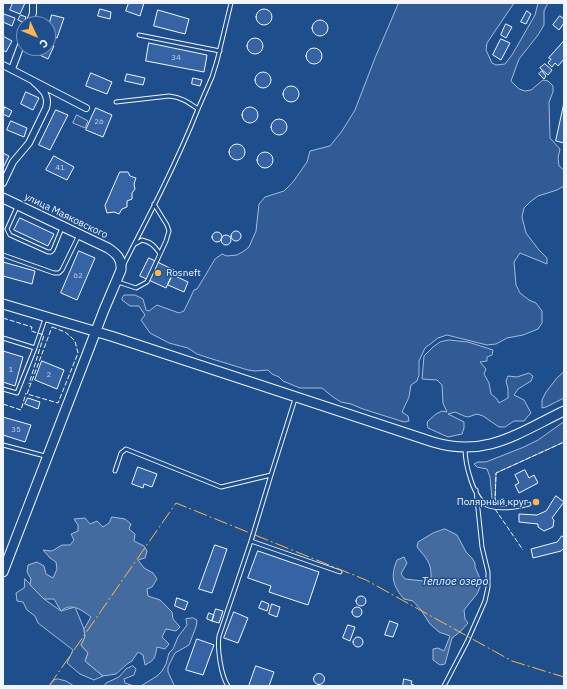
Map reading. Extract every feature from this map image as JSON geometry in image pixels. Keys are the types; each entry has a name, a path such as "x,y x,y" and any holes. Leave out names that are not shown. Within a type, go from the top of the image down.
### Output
{"main road":[{"name":"улица Маяковского","path":"3,198 108,248 121,260 121,270"},
{"path":"3,572 121,270"},
{"path":"3,304 96,332 437,444 451,447 465,448 487,446 503,440 564,410"}],"street":[{"path":"32,16 33,3"},
{"path":"12,69 17,56"},
{"path":"3,64 86,108"},
{"path":"3,183 13,162 30,143 48,103 44,90 33,81"}],"lane":[{"path":"121,270 186,137 212,77 220,51 231,3"},
{"path":"139,35 220,51"},
{"path":"116,102 177,96 198,109"},
{"path":"116,281 136,288 146,282 160,254 169,232 168,225 154,204"},
{"path":"18,205 7,229 10,235 51,252 63,227"},
{"path":"3,255 54,273 59,273 62,270 79,235"},
{"path":"134,245 142,240 148,241 160,254"},
{"path":"3,389 17,393 46,317"},
{"path":"3,338 35,348"},
{"path":"228,686 223,678 218,643 219,636 296,397"},
{"path":"4,446 47,457"},
{"path":"465,448 466,466 482,500 490,506 503,508 529,504"},
{"path":"115,471 121,453 126,449 221,487 271,475"},
{"path":"444,686 467,642 485,601 488,587 488,572 482,547 476,490"},
{"path":"250,541 340,572"}],"shaded area":[{"path":"399,3 514,3 487,43 486,50 492,63 496,65 505,64 512,55 535,15 538,3 548,3 544,11 544,25 519,59 511,81 519,89 525,91 531,90 543,80 548,81 553,86 553,92 549,102 550,138 560,149 558,158 559,166 564,170 564,186 557,190 538,196 524,208 522,217 526,233 547,258 547,264 520,253 514,262 516,285 520,293 536,303 542,311 542,323 538,329 523,335 507,338 496,344 487,345 447,335 438,338 425,348 419,361 419,375 417,381 411,385 409,397 402,412 408,416 409,421 404,422 341,402 322,388 300,388 283,381 268,370 248,370 197,354 188,348 169,343 150,333 141,320 145,315 139,306 130,306 122,300 124,295 135,295 143,299 146,310 149,311 157,305 179,313 184,311 194,290 197,289 215,259 222,254 227,256 237,255 249,247 256,231 259,204 265,197 284,191 293,182 307,162 310,151 330,146 342,131 355,110 375,58"},
{"path":"77,115 88,121 85,128 73,123"},
{"path":"449,340 468,342 493,350 492,355 487,357 487,361 480,362 486,369 484,374 489,383 491,394 499,403 508,398 506,381 508,376 517,377 529,373 533,376 531,381 518,389 514,395 524,400 531,413 524,421 514,421 505,427 499,427 483,416 477,414 468,417 455,412 448,414 464,422 462,434 448,437 428,428 428,421 436,414 442,411 447,412 443,403 442,385 437,380 422,379 424,356 440,342"},
{"path":"564,372 564,398 542,408 542,400 546,392"},
{"path":"564,422 564,442 496,473 495,503 492,499 490,477 487,469 477,467 474,464 478,462 486,462 524,447 538,440"},
{"path":"25,579 44,599 61,611 75,607 84,629 85,637 81,645 88,653 85,661 103,676 94,680 80,674 67,663 73,650 38,623 35,616 27,610 23,602 17,601 16,593 24,588"},
{"path":"193,618 197,620 196,627 189,645 175,653 168,667 168,672 174,685 141,686 162,671 169,653 173,649 178,637 187,625 186,619"},
{"path":"133,666 136,669 134,675 124,679 125,683 134,686 104,686 106,683 119,677 126,669"},
{"path":"58,679 66,681 74,686 49,686 54,680"}],"water":[{"path":"112,517 125,519 131,524 129,529 135,534 134,541 144,546 147,551 145,558 138,560 144,568 153,573 157,579 152,587 147,589 148,596 160,600 172,612 173,619 180,627 176,631 166,629 162,637 169,644 165,649 157,647 153,660 145,665 143,655 138,652 132,661 116,674 103,676 85,661 88,653 81,645 85,637 84,629 91,617 73,607 65,608 61,611 54,599 44,599 30,585 31,579 27,572 28,565 37,562 44,566 46,574 53,578 57,569 56,562 43,550 52,551 62,545 70,545 74,540 71,534 78,531 78,525 74,519 85,518 90,524 97,521 103,527 109,523"},
{"name":"Теплое озеро","path":"445,529 457,535 466,552 472,558 479,576 480,587 477,594 464,610 465,619 468,623 452,638 445,664 440,665 433,660 433,649 438,648 444,651 450,636 439,632 430,624 413,601 404,599 397,590 393,576 397,560 404,557 407,563 401,574 405,579 424,581 431,578 429,564 417,547 418,542 433,533"}],"building":[{"path":"13,3 25,3 20,14 10,10"},
{"path":"129,3 144,3 140,16 126,11"},
{"path":"100,9 111,12 110,19 98,16"},
{"path":"261,9 267,9 272,14 270,23 267,25 261,25 256,20 256,14"},
{"path":"158,10 189,19 185,34 154,26"},
{"path":"527,11 531,14 526,24 521,22"},
{"path":"4,14 15,18 12,26 3,22"},
{"path":"56,16 64,18 56,38"},
{"path":"560,16 564,19 564,23 559,30 553,25"},
{"path":"317,20 323,20 328,25 326,34 323,36 317,36 312,31 312,25"},
{"path":"506,24 512,27 506,38 501,35"},
{"path":"3,36 12,41 6,52 3,50"},
{"path":"252,38 258,38 263,43 261,52 258,54 252,54 247,49 247,43"},
{"path":"501,39 510,43 501,60 493,55"},
{"path":"564,41 564,59 558,66 555,63 552,67 548,63 551,59 549,58"},
{"path":"149,43 207,55 204,72 146,61"},
{"path":"311,48 317,48 322,53 320,62 317,64 311,64 306,59 306,53"},
{"path":"42,56 49,56 48,59"},
{"path":"545,64 552,70 548,75 540,68"},
{"path":"542,71 546,76 544,79 539,74"},
{"path":"260,72 266,72 271,77 269,86 266,88 260,88 255,83 255,77"},
{"path":"91,73 112,82 107,94 86,86"},
{"path":"127,74 145,78 143,85 125,81"},
{"path":"193,78 202,80 200,86 192,84"},
{"path":"288,86 294,86 299,91 297,100 294,102 288,102 283,97 283,91"},
{"path":"26,92 39,98 33,110 21,104"},
{"path":"564,103 564,143 556,141"},
{"path":"5,107 12,111 9,117 3,114"},
{"path":"247,107 253,107 258,112 256,121 253,123 247,123 242,118 242,112"},
{"path":"96,108 112,115 103,137 86,130"},
{"path":"56,110 68,115 50,150 39,145"},
{"path":"276,119 282,119 287,124 285,133 282,135 276,135 271,130 271,124"},
{"path":"11,121 27,128 24,137 7,130"},
{"path":"234,144 240,144 245,149 243,158 240,160 234,160 229,155 229,149"},
{"path":"262,152 268,152 273,157 271,166 268,168 262,168 257,163 257,157"},
{"path":"3,153 9,156 3,168"},
{"path":"54,156 74,167 67,180 46,170"},
{"path":"120,172 128,172 130,176 136,178 132,199 127,201 127,207 122,209 119,214 114,212 107,213 105,206"},
{"path":"20,218 54,234 48,246 14,230"},
{"path":"236,231 241,236 236,241 231,236"},
{"path":"217,232 222,237 217,242 212,237"},
{"path":"226,235 231,240 226,245 221,240"},
{"path":"79,251 95,258 77,300 61,293"},
{"path":"149,258 174,270 166,288 140,276"},
{"path":"3,262 35,271 32,284 3,276"},
{"path":"173,275 188,282 184,292 168,285"},
{"path":"3,351 23,357 15,386 3,382"},
{"path":"42,361 64,370 57,389 35,380"},
{"path":"28,398 40,402 38,409 25,404"},
{"path":"3,417 31,425 25,442 3,435"},
{"path":"138,467 157,474 152,487 144,484 143,488 132,484"},
{"path":"525,470 529,478 534,475 538,483 519,493 515,485 519,483 515,475"},
{"path":"556,496 564,502 552,518 554,520 553,527 544,531 538,527 538,524 519,522 519,514 537,515 546,511"},
{"path":"562,536 564,538 564,548 561,551 533,558 531,549 557,542"},
{"path":"215,545 227,549 212,593 199,589"},
{"path":"258,551 319,572 308,605 269,592 271,586 248,578"},
{"path":"359,596 363,596 365,597 365,605 359,606 356,603 356,599"},
{"path":"177,598 188,602 185,610 175,606"},
{"path":"262,601 269,604 267,611 259,608"},
{"path":"272,604 280,607 277,617 269,614"},
{"path":"355,607 359,607 361,608 361,616 355,617 352,614 352,610"},
{"path":"216,609 223,611 219,623 212,621"},
{"path":"234,612 248,618 238,643 224,638"},
{"path":"209,613 214,615 212,621 207,619"},
{"path":"390,621 398,624 393,637 385,635"},
{"path":"348,625 355,627 350,641 343,638"},
{"path":"356,637 360,637 362,638 362,646 356,647 353,644 353,640"},
{"path":"197,639 214,645 203,675 186,670"},
{"path":"256,666 274,672 269,686 249,686"},
{"path":"319,673 323,675 325,679 323,683 319,685 315,683 313,679 315,675"},
{"path":"404,679 412,681 411,684 416,686 403,686"}],"fence":[{"path":"3,318 32,327 31,331 44,335 29,384"},
{"path":"52,327 65,332 71,337 75,341 78,353 58,403 27,394 52,327"},
{"path":"3,404 21,410 26,393"},
{"path":"495,503 496,473 564,442"},
{"path":"495,509 523,550"}],"power":[{"path":"49,686 176,503 366,580 512,661 564,677"}],"place":[{"name":"Rosneft","path":"158,273"},
{"name":"Полярный круг","path":"536,502"}]}
